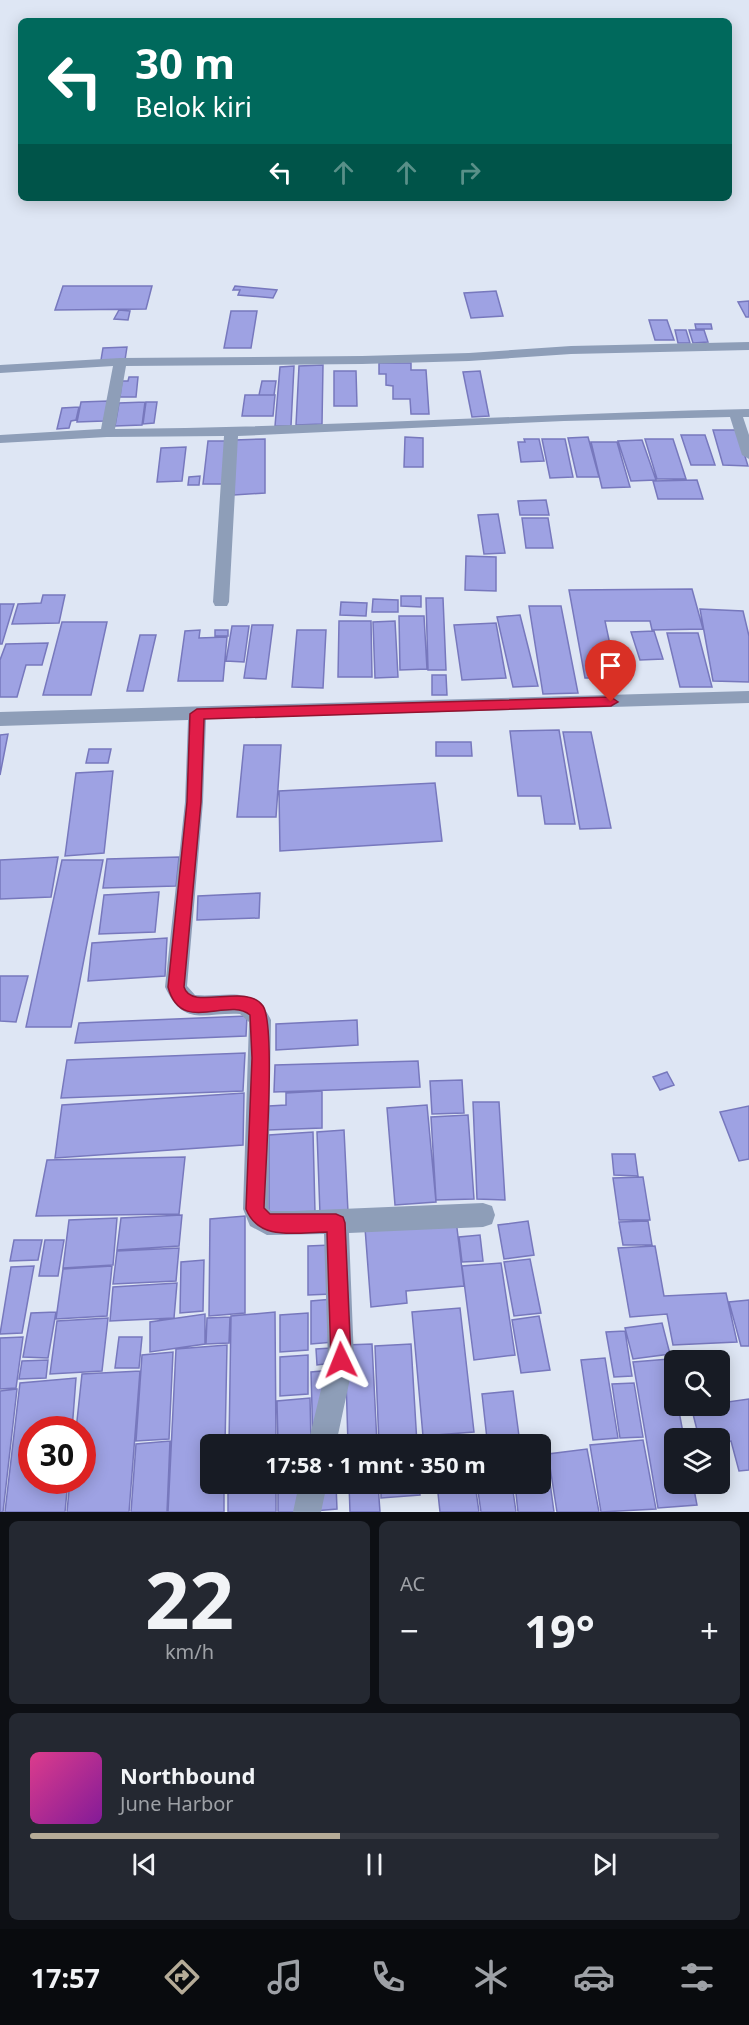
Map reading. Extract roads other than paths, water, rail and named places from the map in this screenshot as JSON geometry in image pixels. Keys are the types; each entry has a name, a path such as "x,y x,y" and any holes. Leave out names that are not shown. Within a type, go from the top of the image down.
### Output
{"street":[{"path":"0,369 120,362 362,360 469,357 571,350 749,346"},
{"path":"107,433 120,362"},
{"path":"0,439 107,433 231,432 529,419 742,413 749,455"},
{"path":"221,602 231,432"},
{"path":"0,719 749,697"},
{"path":"197,714 194,802 176,987 178,995 184,1002 194,1005 241,1004 257,1010 260,1020 255,1209 259,1217 267,1223 336,1223 412,1217 483,1215"},
{"path":"324,1434 341,1360 336,1223"},
{"path":"307,1512 312,1494"}]}
